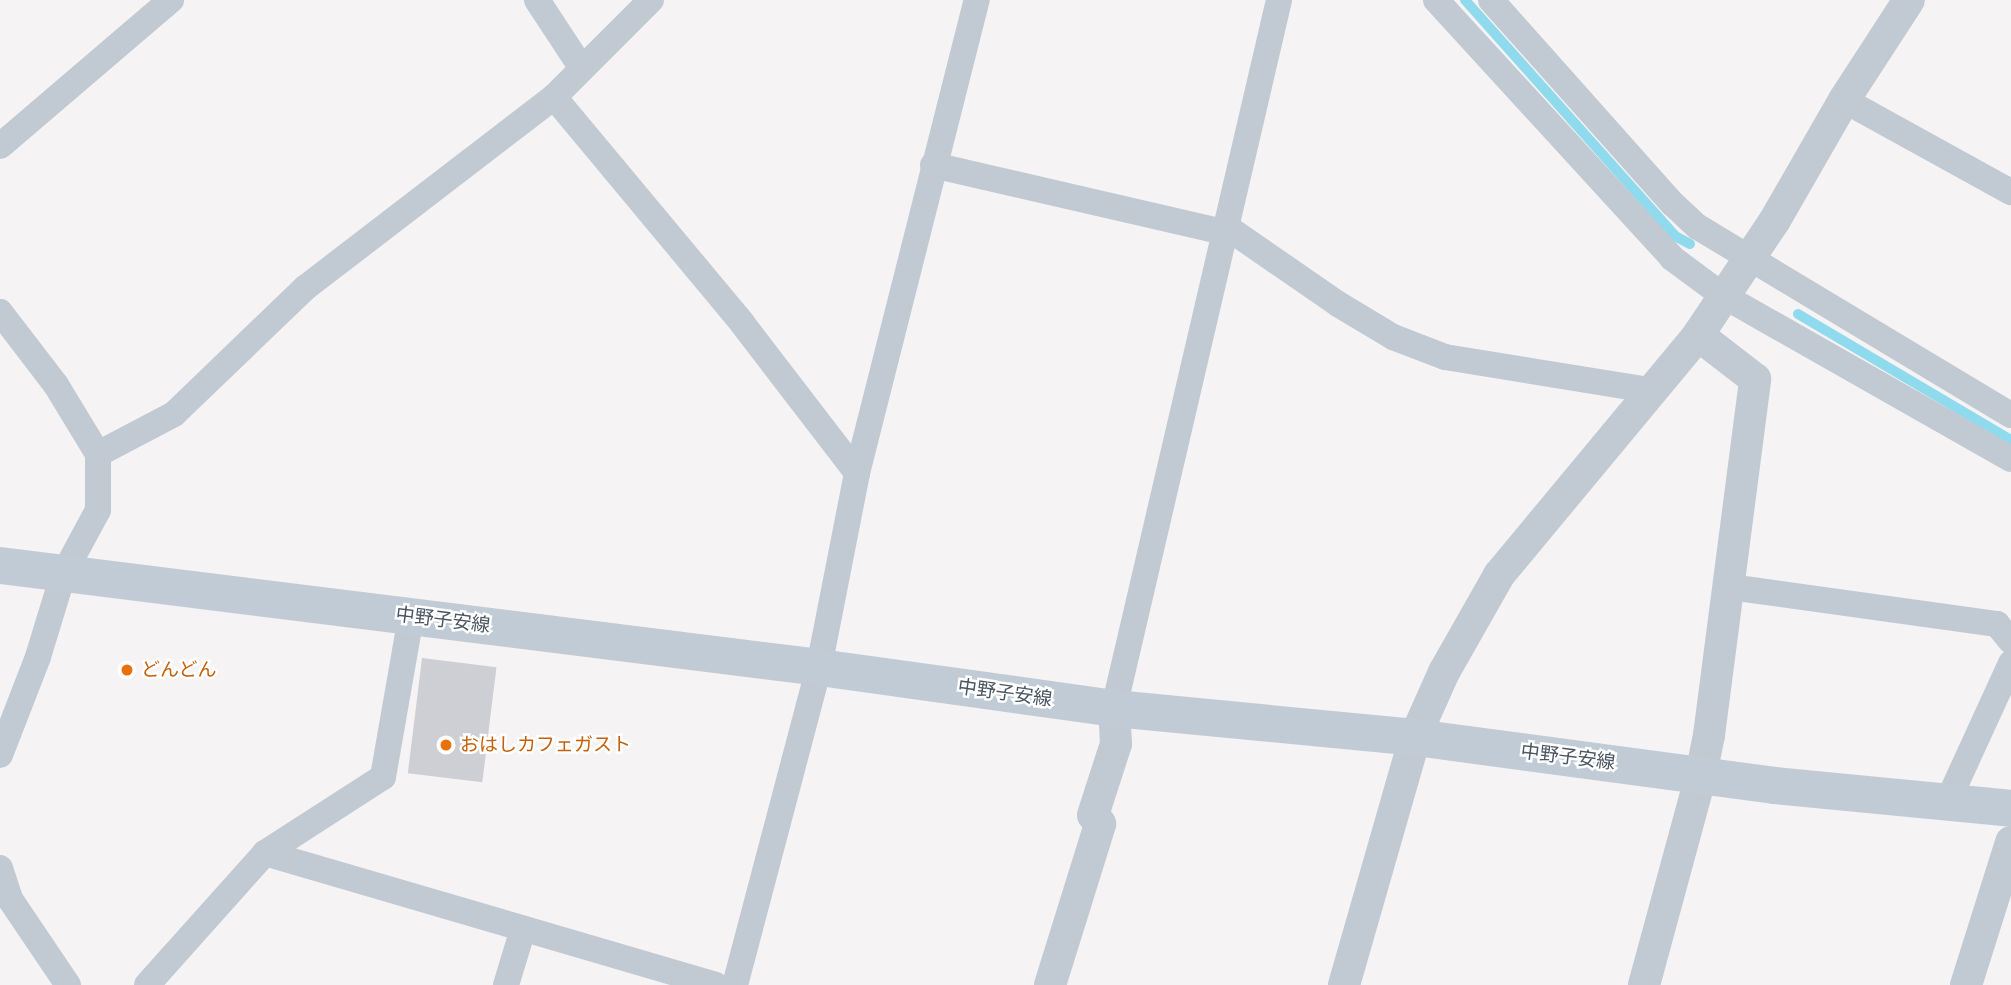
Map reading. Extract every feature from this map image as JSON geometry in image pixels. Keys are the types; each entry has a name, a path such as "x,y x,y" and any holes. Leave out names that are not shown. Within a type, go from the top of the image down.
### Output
{"main road":[{"name":"中野子安線","path":"0,565 63,575 819,667 1114,708 1415,737 1702,775 2011,808"}],"street":[{"path":"0,146 170,0"},
{"path":"537,0 581,66"},
{"path":"98,454 174,414 305,288 554,97 581,66 651,0"},
{"path":"735,985 819,667 857,473 933,164 977,0"},
{"path":"1050,985 1100,824 1093,815 1116,744 1114,708 1279,0"},
{"path":"1436,0 1672,258 1723,295 2011,459"},
{"path":"1491,0 1673,204 1698,227 2011,415"},
{"path":"1344,985 1415,737 1444,672 1499,575 1649,390 1698,335 1775,220 1844,100 1909,0"},
{"path":"554,97 742,323 857,473"},
{"path":"1844,100 2011,192"},
{"path":"933,164 1227,230 1393,337 1445,358 1649,390"},
{"path":"0,312 56,385 98,454 98,510 63,575 38,657 0,755"},
{"path":"1644,985 1702,775 1730,587 1755,379 1698,335"},
{"path":"1730,587 1997,624 2011,641"},
{"path":"147,985 265,853 383,777 411,616"},
{"path":"1947,803 2011,663"},
{"path":"1966,985 2011,842"},
{"path":"265,853 715,985"},
{"path":"0,868 10,899 68,985"},
{"path":"506,985 523,929"}],"building":[{"path":"422,658 496,667 482,782 408,773"}],"waterway":[{"path":"1465,0 1675,236 1690,244"},
{"path":"1798,314 2011,440"}],"place":[{"name":"どんどん","path":"127,670"},
{"name":"おはしカフェガスト","path":"446,745"}]}
